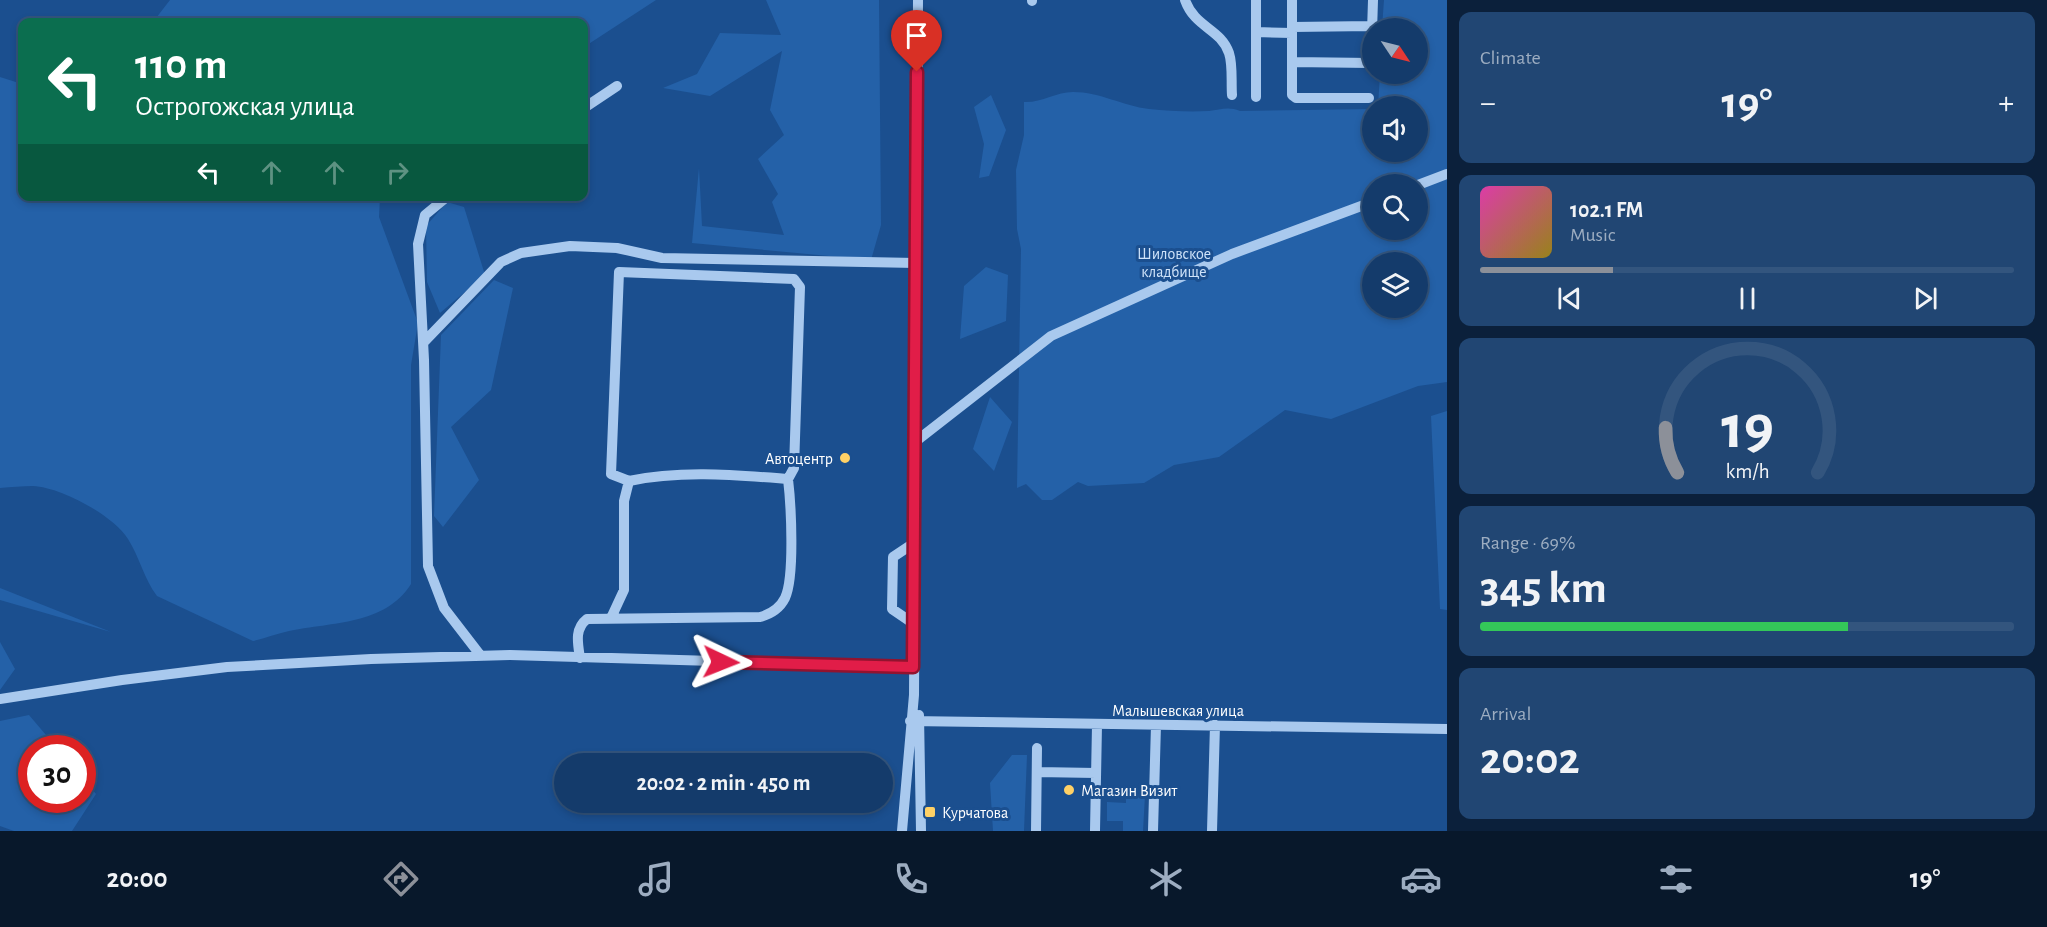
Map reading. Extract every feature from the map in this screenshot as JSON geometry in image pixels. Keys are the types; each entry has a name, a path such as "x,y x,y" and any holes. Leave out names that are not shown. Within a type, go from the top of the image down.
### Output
{"street":[{"path":"918,0 913,667 921,831"},
{"path":"1185,0 1191,16 1220,37 1229,53 1232,95"},
{"path":"1256,0 1256,97"},
{"path":"1292,0 1292,95 1296,98 1362,98"},
{"path":"1372,18 1373,0"},
{"path":"1256,32 1362,26"},
{"path":"1292,62 1362,63"},
{"path":"588,105 617,86"},
{"path":"1428,181 1447,174"},
{"path":"442,201 425,214 418,244 424,342 428,566 444,608 481,656"},
{"path":"915,442 1051,336 1232,254 1362,206"},
{"path":"424,342 501,262 521,253 570,246 618,248 662,258 916,263"},
{"path":"580,658 577,638 581,624 587,619 760,617 770,615 786,597 789,583 792,516 789,479 794,468 800,287 794,279 619,272 611,474 629,481 654,475 722,474 789,479"},
{"path":"611,618 624,590 624,501 629,481"},
{"path":"914,543 893,557 892,609 914,624"},
{"path":"0,699 227,667 371,659 481,656 913,667"},
{"path":"902,831 915,720"},
{"name":"Малышевская улица","path":"915,720 1097,725 1215,724 1447,729"},
{"path":"1212,831 1215,724"},
{"path":"1095,831 1097,725"},
{"path":"1153,831 1156,725"},
{"path":"1036,831 1037,748"},
{"path":"1037,772 1096,773"}],"green space":[{"path":"170,0 656,0 588,44 588,18 156,18"},
{"path":"766,0 879,0 881,225 871,260 692,243 699,168 702,226 784,235 772,202 778,194 758,159 784,135 770,110 782,51 710,96 663,88 697,74 720,33 781,35"},
{"name":"Шиловское кладбище","path":"1384,0 1447,0 1447,382 1418,386 1331,419 1285,410 1219,457 1174,465 1144,483 1088,486 1078,482 1052,500 1042,500 1026,484 1017,488 1021,249 1017,229 1016,170 1024,135 1024,102 1073,92 1093,94 1149,109 1171,111 1362,109 1362,162 1428,162 1428,96 1379,96 1379,84 1428,84 1428,18 1383,18"},
{"path":"0,77 18,83 18,201 380,201 379,217 418,323 411,365 411,584 387,607 372,615 289,631 253,641 157,596 128,539 121,530 85,504 57,491 44,488 33,486 0,488"},
{"path":"991,95 1006,130 989,176 979,178 984,144 974,107"},
{"path":"447,202 464,207 485,275 440,313 427,282 426,226"},
{"path":"986,267 1008,275 1006,321 960,339 964,286"},
{"path":"494,280 513,288 491,390 451,427 479,480 443,527 434,516 441,335"},
{"path":"990,397 1012,422 994,471 973,449"},
{"path":"1447,411 1447,610 1440,609 1431,416"},
{"path":"0,588 111,632 0,600"},
{"path":"0,642 15,669 0,690"},
{"path":"29,715 46,735 18,735 18,813 84,813 72,831 14,831 0,826 0,721"},
{"path":"1012,755 1027,755 1024,831 993,831 990,783"},
{"path":"1126,794 1145,795 1143,831 1123,831 1123,821 1107,821 1107,802 1126,803"}],"place":[{"name":"Автоцентр","path":"845,458"},
{"name":"Магазин Визит","path":"1069,790"},
{"name":"Курчатова","path":"930,812"}],"route":[{"path":"721,662 913,667 917,72"}]}
